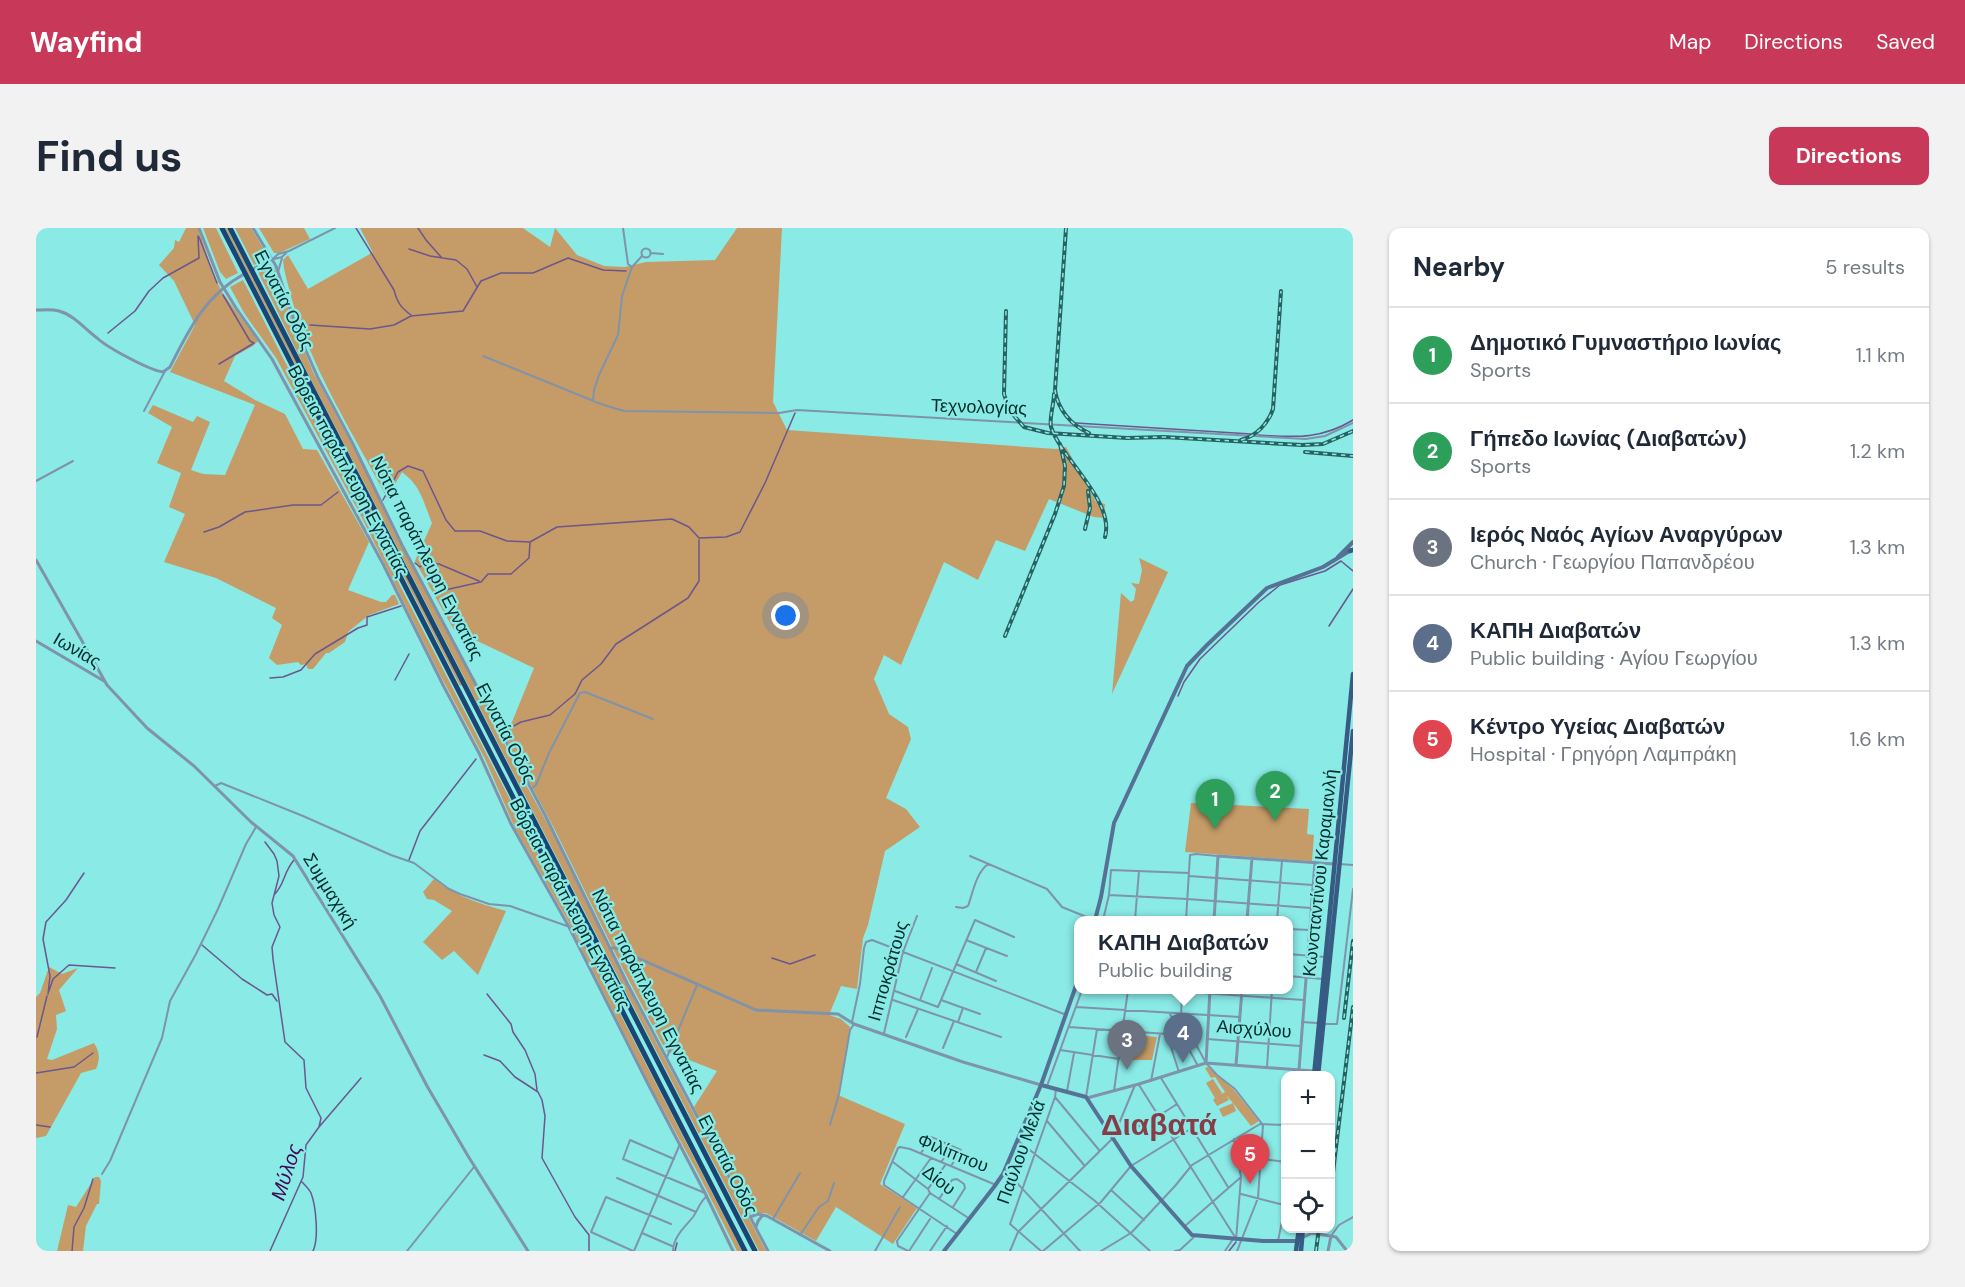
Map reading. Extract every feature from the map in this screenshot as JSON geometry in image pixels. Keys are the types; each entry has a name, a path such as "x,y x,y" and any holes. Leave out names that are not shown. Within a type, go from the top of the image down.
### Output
{"highway":[{"name":"Εγνατία Οδός","path":"222,228 745,1251"},
{"name":"Εγνατία Οδός","path":"230,228 755,1251"}],"main road":[{"path":"1336,560 1353,542"},
{"path":"1096,916 1114,823 1186,668 1268,588 1318,569 1352,550"},
{"name":"Κωνσταντίνου Καραμανλή","path":"1315,1071 1337,864 1335,855 1353,674"},
{"name":"Κωνσταντίνου Καραμανλή","path":"1321,1023 1325,957 1353,731"},
{"path":"1328,863 1335,855"},
{"path":"944,1251 996,1185 1005,1170 1043,1086 1074,991"},
{"path":"1043,1086 1086,1097 1131,1166 1194,1236 1237,1240 1300,1239"},
{"path":"1299,1233 1300,1239"},
{"path":"1298,1251 1302,1233"}],"street":[{"name":"Βόρεια παράπλευρη Εγνατίας","path":"199,228 224,287 272,359 392,579 479,753 511,824 569,927 733,1251"},
{"name":"Νότια παράπλευρη Εγνατίας","path":"253,228 279,272 295,326 310,363 367,471 396,533 560,843 610,948 756,1229"},
{"path":"268,250 278,254 289,251 335,228"},
{"path":"623,228 628,264 632,267"},
{"path":"483,356 593,401 599,375 618,335 622,296 632,267 645,249 651,253 663,254"},
{"path":"36,310 63,312 106,344 162,372 170,368 202,309 224,287 289,251"},
{"path":"642,256 648,257 651,253"},
{"path":"273,259 278,254"},
{"path":"279,272 279,264 283,256"},
{"path":"144,411 165,371"},
{"name":"Τεχνολογίας","path":"593,401 624,411 779,413 797,410 1306,439 1325,436 1353,423"},
{"path":"36,481 73,461"},
{"name":"Συμμαχική","path":"36,560 104,681 147,728 194,766 256,827 288,851 298,862 321,904 375,987 427,1086 474,1167 528,1251"},
{"name":"Ιωνίας","path":"36,641 104,681"},
{"path":"95,676 100,673"},
{"path":"531,789 536,785 549,753 580,693 585,692 653,719"},
{"path":"215,786 221,783 414,863 449,889 460,894 489,904 510,906 569,927"},
{"path":"102,1174 110,1161 162,1039 170,1001 218,909 246,844 256,827"},
{"path":"1187,916 1190,855 1193,854 1353,865"},
{"path":"970,856 1047,889 1062,907 1083,916"},
{"path":"1214,916 1218,856"},
{"path":"1247,916 1252,858"},
{"path":"1277,916 1282,861"},
{"path":"1299,1070 1315,862"},
{"path":"956,907 968,906 970,896 983,869 988,864"},
{"path":"1104,916 1111,870 1313,885"},
{"path":"1135,916 1139,871"},
{"path":"1302,1022 1337,1024 1353,889"},
{"path":"1108,895 1187,898 1311,908"},
{"name":"Ιπποκράτους","path":"884,1033 903,952 917,916"},
{"path":"935,1014 975,920 1014,937"},
{"path":"1293,929 1310,930"},
{"path":"966,940 1007,956"},
{"path":"830,1125 839,1094 853,1023 866,942 876,941 1066,1014"},
{"path":"610,948 615,948 749,1008 762,1011 838,1014 853,1023 963,1062 1043,1086 1070,1027 1081,994"},
{"path":"976,972 986,948"},
{"path":"1293,954 1325,957"},
{"path":"956,964 996,981"},
{"path":"920,1000 932,968"},
{"path":"1293,977 1323,980"},
{"path":"667,1060 669,1048 698,984"},
{"path":"894,991 938,1007"},
{"path":"1114,1091 1128,994"},
{"path":"1182,994 1181,1015 1206,1063 1235,1089 1263,1125 1258,1198 1237,1240 1225,1251"},
{"path":"1206,1063 1210,994"},
{"path":"1234,994 1304,1000"},
{"path":"1236,1065 1242,995"},
{"path":"1267,1067 1272,997"},
{"path":"893,999 1001,1037"},
{"path":"941,1000 980,1014"},
{"path":"1076,1007 1240,1017"},
{"path":"906,1037 918,1008"},
{"path":"943,1048 963,1008"},
{"path":"1170,1014 1198,1066"},
{"path":"1070,1027 1181,1035"},
{"path":"1097,1029 1086,1097 1137,1085 1206,1063 1303,1071"},
{"path":"1151,1081 1160,1034"},
{"path":"1167,1034 1179,1072"},
{"name":"Αισχύλου","path":"1207,1039 1300,1046"},
{"path":"1060,1050 1119,1059"},
{"path":"1067,1091 1075,1052"},
{"path":"1161,1078 1228,1187"},
{"path":"1137,1085 1174,1139 1237,1240"},
{"path":"1113,1138 1137,1085"},
{"name":"Παύλου Μελά","path":"1018,1232 1010,1224 1056,1089"},
{"path":"1055,1097 1099,1149"},
{"path":"1010,1251 1018,1232 1099,1149 1113,1138 1159,1116 1177,1104"},
{"path":"1047,1120 1084,1165"},
{"path":"1101,1251 1131,1233 1191,1166 1260,1124 1281,1125"},
{"path":"1018,1232 1042,1251 1098,1204 1131,1166 1192,1128"},
{"path":"921,1154 931,1137 961,1150 951,1166"},
{"path":"1234,1139 1241,1177 1237,1251"},
{"path":"673,1251 673,1246 706,1194 623,1159 630,1140 674,1159"},
{"path":"1017,1140 1098,1204 1150,1251"},
{"path":"671,1224 650,1215 607,1196 591,1232 634,1251 650,1215 680,1144"},
{"name":"Φιλίππου","path":"892,1161 900,1147 996,1185"},
{"path":"941,1162 953,1147"},
{"path":"903,1197 931,1158"},
{"path":"1261,1159 1281,1161"},
{"path":"892,1161 883,1184 958,1234"},
{"name":"Δίου","path":"892,1161 928,1188 930,1193 970,1219"},
{"path":"928,1188 946,1164"},
{"path":"407,1251 474,1167"},
{"path":"1005,1170 1080,1251"},
{"path":"772,1219 800,1173"},
{"path":"1184,1227 1241,1177"},
{"path":"616,1178 696,1212"},
{"path":"939,1199 952,1180 957,1179 964,1184 965,1190 952,1208"},
{"path":"800,1235 819,1207 828,1201 834,1184"},
{"path":"1111,1190 1144,1220"},
{"path":"930,1193 897,1241 898,1246 908,1251 930,1219"},
{"path":"1240,1194 1281,1202"},
{"path":"875,1251 900,1207"},
{"path":"750,1217 757,1214 763,1215 830,1251"},
{"path":"763,1215 756,1229 768,1251"},
{"path":"1328,1251 1331,1236 1339,1225 1353,1217"},
{"path":"1278,1241 1281,1225"},
{"path":"930,1251 947,1226"},
{"path":"642,1233 673,1246"},
{"path":"1300,1239 1312,1233 1331,1236 1339,1239 1347,1251"},
{"path":"1178,1251 1194,1236"}],"shaded area":[{"path":"186,228 198,228 214,276 222,292 258,341 235,356 224,381 255,400 285,414 303,449 317,450 369,542 348,590 381,602 386,602 392,595 395,595 399,604 369,615 348,632 345,642 326,653 313,669 308,669 306,664 301,665 298,662 277,665 269,658 282,625 272,618 276,608 216,578 164,562 185,514 169,507 181,473 157,463 172,427 148,413 153,405 193,422 197,416 210,422 191,470 203,474 225,475 255,405 170,372 195,325 174,281 159,265 174,248 175,240 179,242"},
{"path":"203,228 216,228 238,273 226,279 220,272"},
{"path":"225,228 227,228 462,685 460,686"},
{"path":"235,228 251,228 266,253 265,260 254,265"},
{"path":"259,228 304,228 310,239 279,253 274,253"},
{"path":"360,228 523,228 550,247 555,228 577,255 604,266 625,267 646,262 715,260 737,228 782,228 773,402 787,430 1056,449 1066,447 1096,502 1105,504 1104,518 1094,517 1049,499 1025,551 996,540 978,580 944,562 901,665 884,655 874,679 889,714 908,727 911,739 886,798 906,809 920,827 885,851 863,938 857,989 841,986 829,1015 841,1019 850,1027 838,1095 905,1124 880,1184 917,1208 893,1244 836,1207 816,1241 766,1213 752,1213 694,1107 717,1071 666,1051 555,830 501,729 512,722 534,668 454,630 415,561 432,523 421,495 414,483 402,472 387,498 334,401 300,326 285,275 283,260 288,255 308,289 370,254 370,251 373,253"},
{"path":"270,264 274,267 313,372 368,475 393,530 470,674 515,765 555,837 646,1023 766,1251 759,1251 304,366 258,272"},
{"path":"243,280 742,1251 737,1251 652,1089 569,923 515,828 485,759 438,671 361,516 276,358 244,313 230,287"},
{"path":"1139,558 1168,572 1112,694 1121,593 1131,602 1134,600 1136,589 1131,583 1139,584 1142,570"},
{"path":"1191,803 1309,809 1307,834 1314,835 1312,861 1185,852"},
{"path":"434,879 468,899 506,911 478,975 454,951 442,960 423,942 452,911 434,900 427,899 423,892"},
{"path":"49,967 62,974 78,968 59,990 66,1011 56,1015 57,1029 47,1059 52,1060 94,1043 99,1059 96,1069 81,1073 46,1136 36,1138 36,997 40,993"},
{"path":"1127,1034 1157,1037 1152,1060 1122,1060"},
{"path":"1208,1067 1234,1090 1259,1121 1251,1126 1226,1095 1229,1100 1217,1106 1206,1083 1213,1079 1222,1093 1220,1095 1225,1092 1215,1077 1211,1078 1205,1068"},
{"path":"1233,1103 1236,1111 1223,1117 1219,1109"},
{"path":"95,1177 99,1177 101,1181 99,1204 86,1226 83,1251 57,1251 68,1205 76,1207"}],"waterway":[{"path":"356,228 394,290 400,304 411,315"},
{"path":"418,228 442,258"},
{"path":"108,333 135,311 149,291 163,278 199,258 198,236"},
{"path":"199,237 217,283"},
{"path":"409,249 430,256 456,260 467,269 477,287"},
{"path":"310,325 370,329 394,325 411,316 463,311 481,281 501,273 533,273 568,258 603,270 626,271"},
{"path":"219,364 254,343 250,341 223,295"},
{"path":"383,500 398,472 408,466 423,471 446,520 455,531 480,531 507,541 530,542 557,527 672,519 689,527 699,538 726,537 740,532 765,483 795,413"},
{"path":"1258,435 1307,436 1329,431 1353,420"},
{"path":"1076,423 1251,434"},
{"path":"204,532 219,527 245,512 293,505 321,505 338,492"},
{"path":"503,732 521,722 550,715 575,694 582,680 601,664 616,644 688,598 699,581 699,540"},
{"path":"436,592 481,582 488,574 511,574 529,558 530,542"},
{"path":"1178,696 1184,682 1200,659 1280,585 1325,571 1341,561 1353,571"},
{"path":"415,563 420,567 426,562 439,564 479,581"},
{"path":"1329,626 1353,589"},
{"path":"270,678 283,677 301,670 315,654 367,625 367,617 401,606"},
{"path":"395,680 409,654"},
{"path":"409,860 420,831 476,759"},
{"name":"Μύλος","path":"265,842 277,861 279,876 272,903 274,915 280,927 272,947 285,1042 304,1060 306,1088 321,1118 319,1127 306,1145 303,1177 270,1251"},
{"path":"274,895 294,860"},
{"path":"48,994 50,976 43,939 46,922 66,900 84,873"},
{"path":"202,945 242,979 267,995 272,994 277,1001"},
{"path":"772,958 790,964 815,955"},
{"path":"49,991 53,979 69,965 115,968"},
{"path":"487,994 511,1024 513,1032 525,1050 535,1074 537,1090"},
{"path":"37,1037 47,996"},
{"path":"36,1073 74,1067 93,1053"},
{"path":"484,1055 500,1061 515,1077 538,1092 545,1116 542,1158 575,1217 589,1235 589,1251"},
{"path":"319,1127 361,1078"},
{"path":"36,1125 50,1127"},
{"path":"72,1251 74,1227 84,1208 93,1179"},
{"path":"302,1182 311,1193 314,1206 316,1231 313,1251"},
{"path":"1229,1251 1236,1242"},
{"path":"675,1251 677,1243"}],"railway":[{"path":"1066,228 1055,390 1066,416 1089,433"},
{"path":"1241,440 1261,429 1273,409 1281,291"},
{"path":"1006,311 1004,394 1009,410 1024,427 1048,433 1302,445 1323,444 1353,431"},
{"path":"1054,394 1051,427 1065,453 1086,481 1102,509 1106,523 1105,537"},
{"path":"1005,636 1055,514 1064,486 1065,466 1060,444"},
{"path":"1305,452 1353,456"},
{"path":"1085,529 1090,508 1088,491"},
{"path":"1344,1018 1353,941"},
{"path":"1332,1179 1353,1007"},
{"path":"1316,1251 1318,1233"}],"place":[{"name":"Γήπεδο Ιωνίας (Διαβατών)","path":"1275,821"},
{"name":"Δημοτικό Γυμναστήριο Ιωνίας","path":"1215,829"},
{"name":"ΚΑΠΗ Διαβατών","path":"1183,1063"},
{"name":"Ιερός Ναός Αγίων Αναργύρων","path":"1127,1070"},
{"name":"Κέντρο Υγείας Διαβατών","path":"1250,1184"}],"district":[{"name":"Διαβατά","path":"1159,1125"}]}
